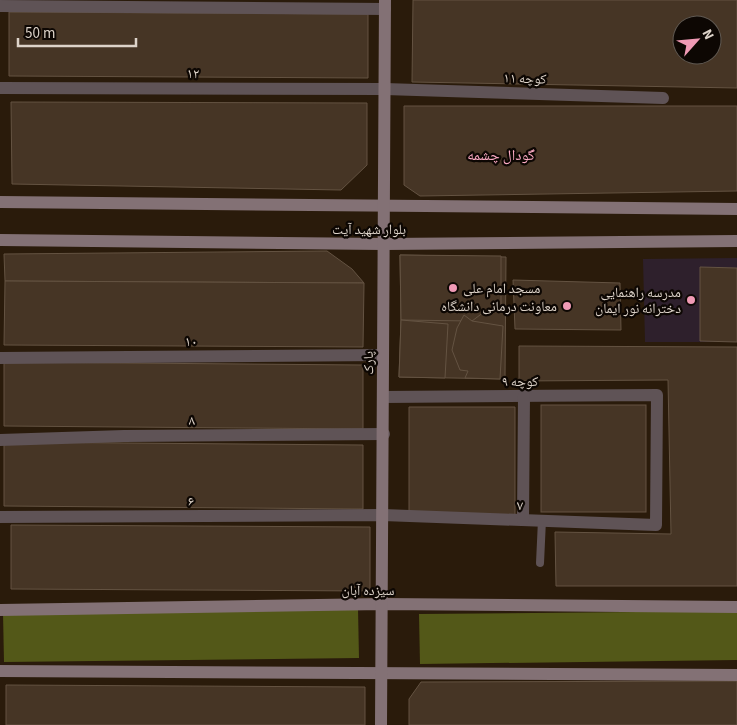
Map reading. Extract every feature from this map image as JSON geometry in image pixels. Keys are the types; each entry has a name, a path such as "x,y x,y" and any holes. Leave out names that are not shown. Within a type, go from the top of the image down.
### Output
{"main road":[{"name":"پارک","path":"381,725 385,4"},
{"name":"بلوار شهید آیت","path":"0,202 737,209"},
{"name":"بلوار شهید آیت","path":"0,240 384,244 737,241"},
{"name":"سیزده آبان","path":"0,610 382,604 737,607"},
{"path":"0,671 737,674"}],"street":[{"path":"0,6 385,4"},
{"name":"۱۲","path":"0,88 386,89"},
{"name":"کوچه ۱۱","path":"386,89 663,98"},
{"name":"۱۰","path":"0,358 382,354"},
{"name":"کوچه ۹","path":"384,397 657,395 656,525"},
{"path":"523,520 524,396"},
{"name":"۸","path":"0,440 124,436 384,434"},
{"name":"۷","path":"383,515 656,525"},
{"name":"۶","path":"0,517 383,515"}],"lane":[{"path":"540,563 542,520"}],"shaded area":[{"name":"مدرسه راهنمایی دخترانه نور ایمان","path":"737,258 737,342 645,342 643,259"}],"green space":[{"path":"358,609 359,658 4,662 3,613"},
{"path":"737,611 737,660 420,664 419,614"}],"building":[{"path":"413,0 737,0 737,88 412,82"},
{"path":"9,12 368,14 368,78 9,76"},
{"path":"11,102 367,103 367,165 341,190 12,184"},
{"path":"404,106 737,106 737,191 420,196 404,185"},
{"path":"327,251 352,269 364,283 5,281 4,254"},
{"name":"مسجد امام علی","path":"400,255 506,257 505,379 399,377 401,320"},
{"path":"400,255 501,256 501,312 484,312 472,321 401,320"},
{"path":"700,267 737,268 737,342 700,341"},
{"name":"معاونت درمانی دانشگاه","path":"513,280 620,283 621,330 515,329"},
{"path":"5,281 364,283 363,347 4,345"},
{"path":"464,315 472,321 503,326 500,379 465,378 468,371 460,370 452,350 457,328"},
{"path":"401,320 448,324 445,378 399,377"},
{"path":"519,346 737,347 737,586 556,586 555,532 671,534 668,380 519,381"},
{"path":"4,362 363,365 363,429 4,426"},
{"path":"541,405 646,405 646,512 541,512"},
{"path":"409,407 515,407 515,515 409,514"},
{"path":"4,442 363,445 363,509 4,506"},
{"path":"11,525 370,527 370,591 11,589"},
{"path":"737,681 737,725 409,725 409,699 421,682"},
{"path":"6,685 365,687 365,725 6,725"}],"place":[{"name":"مسجد امام علی","path":"453,288"},
{"name":"مدرسه راهنمایی دخترانه نور ایمان","path":"691,300"},
{"name":"معاونت درمانی دانشگاه","path":"567,306"}],"district":[{"name":"گودال چشمه","path":"501,155"}]}
